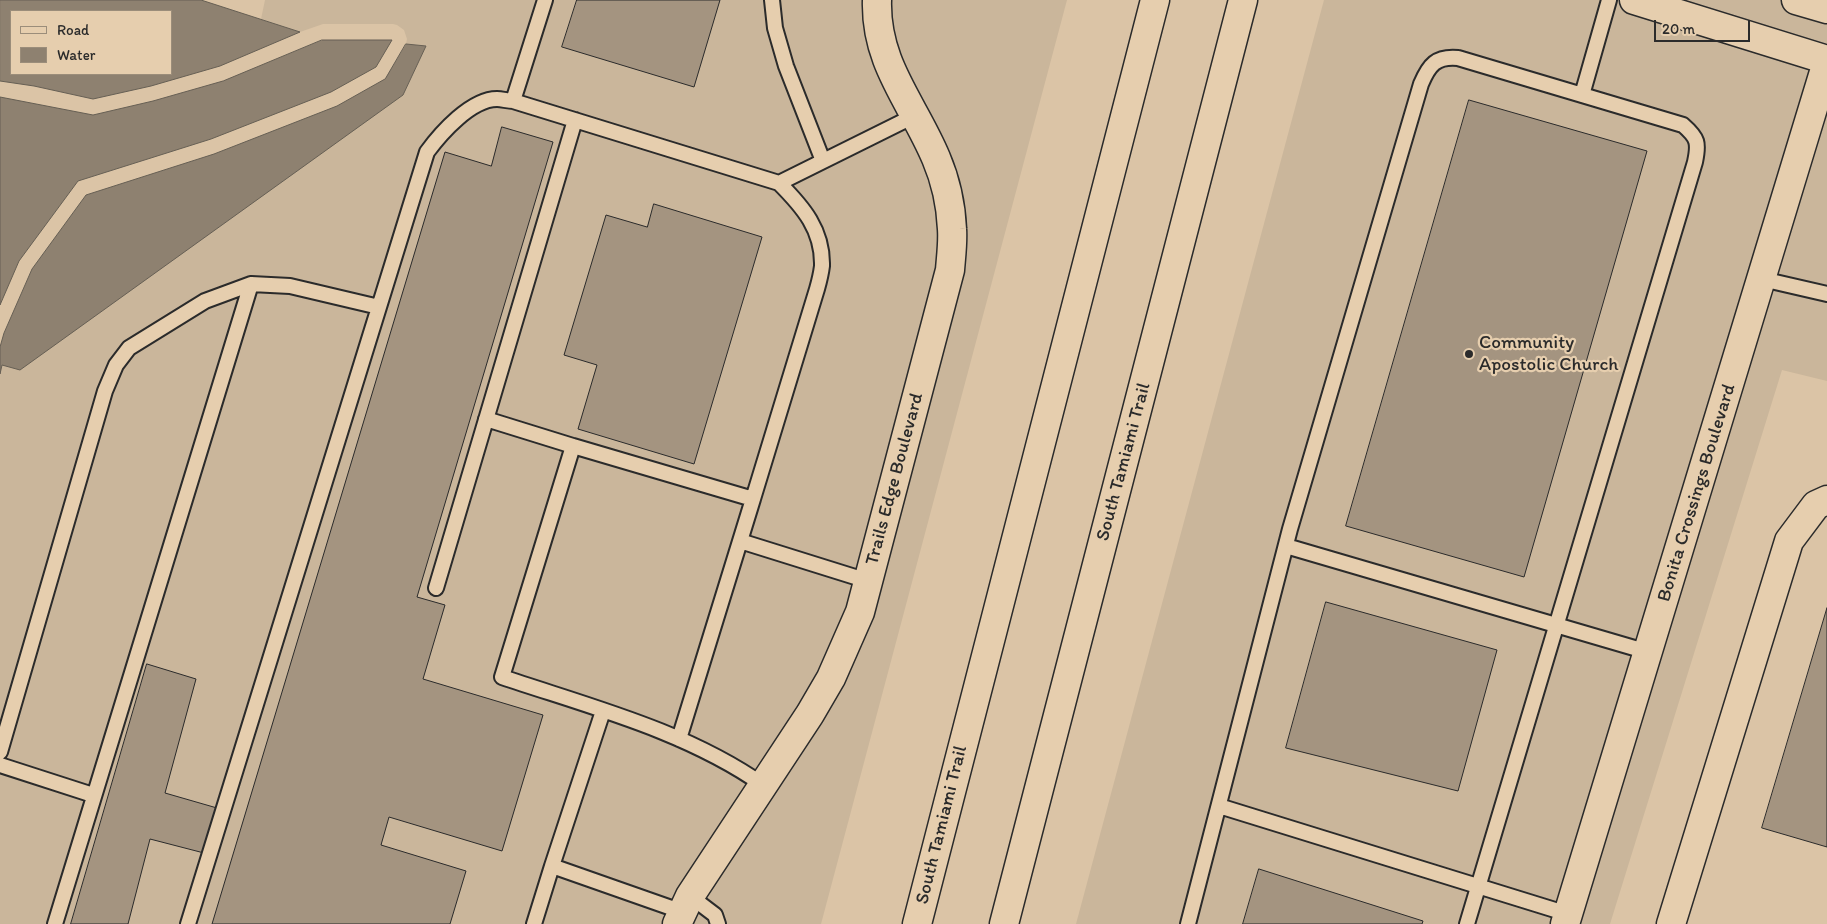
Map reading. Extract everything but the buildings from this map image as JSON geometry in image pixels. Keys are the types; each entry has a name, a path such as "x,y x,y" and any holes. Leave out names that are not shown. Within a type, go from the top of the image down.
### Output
{"street":[{"name":"Trails Edge Boulevard","path":"683,910 831,678 860,612 950,270 952,228 947,194 936,158 898,86 882,48 877,0"},
{"name":"South Tamiami Trail","path":"917,924 1155,0"},
{"name":"South Tamiami Trail","path":"1004,924 1243,0"},
{"path":"1634,0 1827,61"},
{"path":"1796,0 1827,9"},
{"name":"Bonita Crossings Boulevard","path":"1567,919 1762,279 1819,120 1827,61"},
{"path":"1671,924 1788,541 1816,505 1827,500"}],"lane":[{"path":"513,101 545,0"},
{"path":"772,0 775,28 786,66 823,161"},
{"path":"1582,95 1609,0"},
{"path":"1188,924 1286,546 1426,72 1432,64 1448,57 1458,58 1683,125 1692,133 1697,142 1697,151 1467,924"},
{"path":"188,924 427,152 441,133 458,117 482,103 496,99 513,101 779,183 800,204 813,224 820,246 822,266 817,289 679,739"},
{"path":"779,183 914,116"},
{"path":"436,588 575,120"},
{"path":"1762,279 1827,294"},
{"path":"0,752 106,391 116,366 128,348 205,301 251,284 290,286 379,307"},
{"path":"55,924 251,284"},
{"path":"486,419 753,499"},
{"path":"573,446 502,678 654,728 736,766 763,785"},
{"path":"740,541 868,581"},
{"path":"1286,546 1648,652"},
{"path":"534,924 603,711"},
{"path":"0,765 93,795"},
{"path":"1219,806 1479,886 1567,919"},
{"path":"552,866 683,910 715,915 718,924"}],"shaded area":[{"path":"265,0 1067,0 821,924 0,924 0,374 2,365 403,95 426,46 406,44 407,39 404,30 393,24 323,24 300,32 261,19"},
{"path":"1324,0 1827,0 1827,381 1782,370 1610,924 1076,924"}],"water":[{"path":"0,0 201,0 300,32 220,66 151,86 93,99 34,86 0,81"},
{"path":"322,40 392,40 376,67 331,92 211,139 78,181 19,261 0,305 0,97 93,115 153,101 223,81"},
{"path":"406,44 426,46 403,95 20,370 2,365 0,374 0,347 4,333 32,269 86,195 214,154 337,106 385,79"}],"place":[{"name":"Community Apostolic Church","path":"1469,354"}]}
